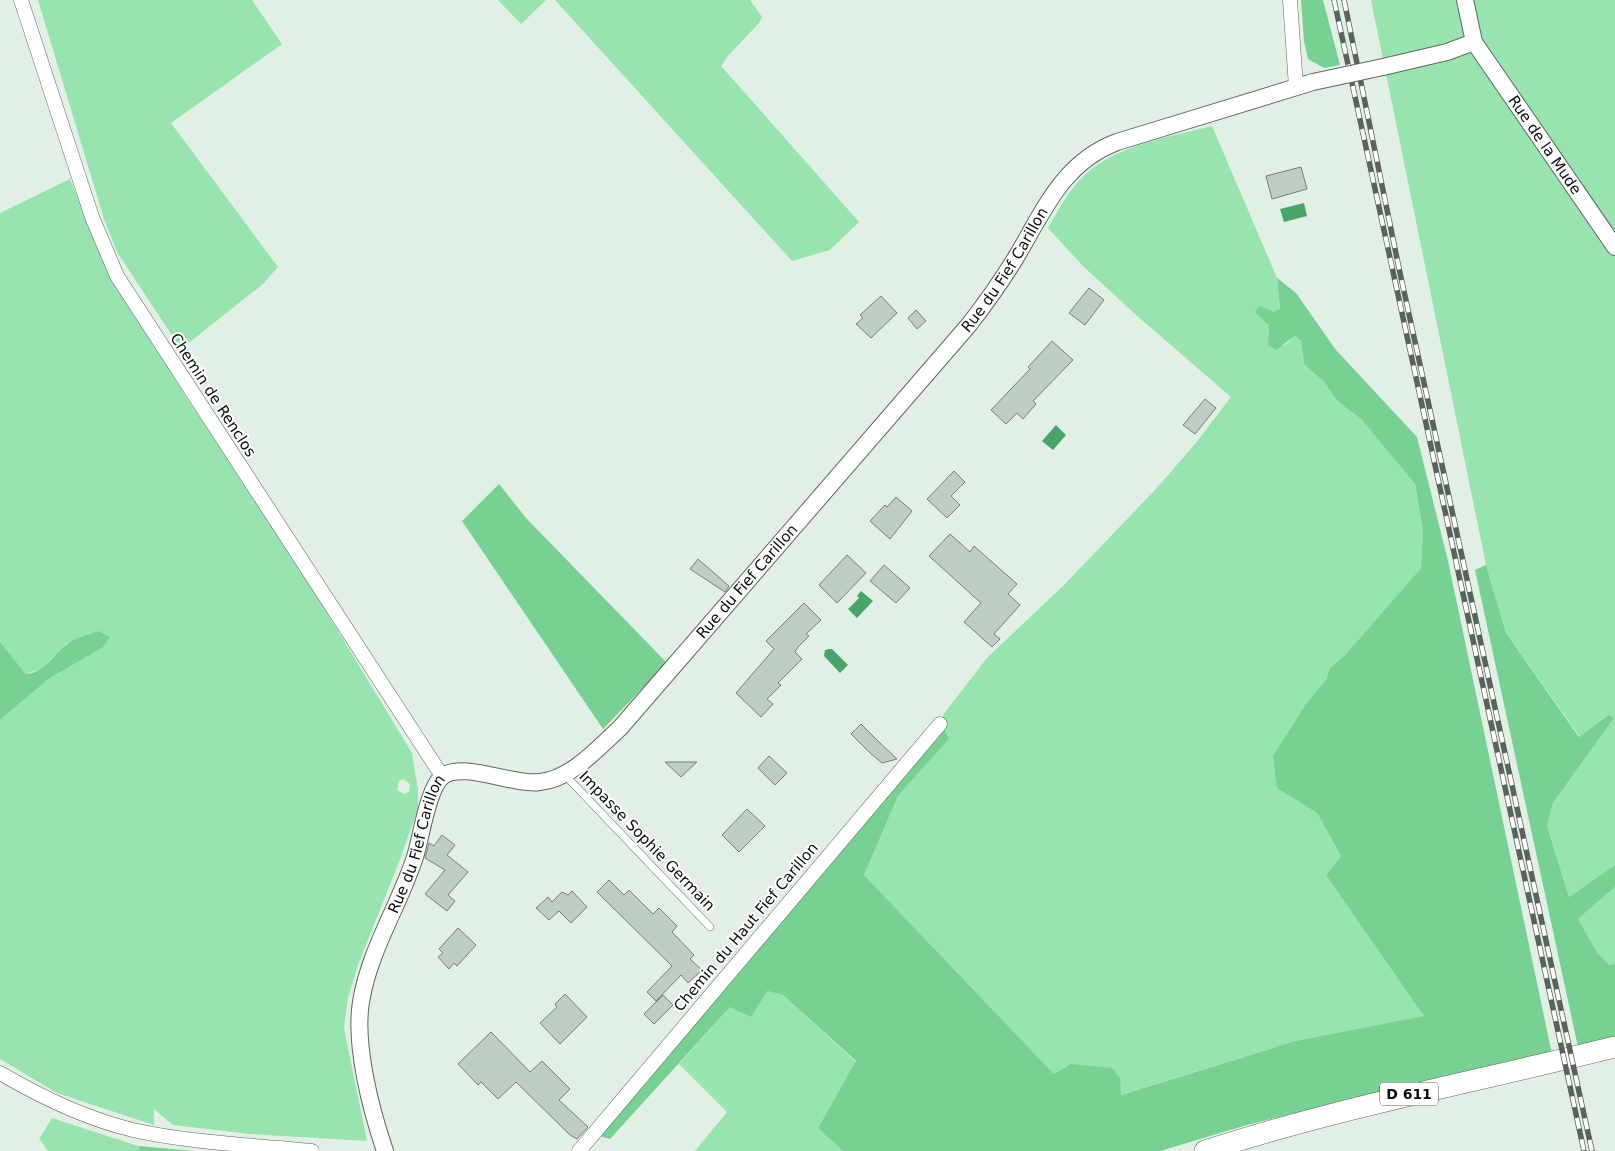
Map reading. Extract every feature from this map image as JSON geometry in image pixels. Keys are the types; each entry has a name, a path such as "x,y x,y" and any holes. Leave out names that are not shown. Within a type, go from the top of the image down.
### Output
{"main road":[{"name":"D 611","path":"1205,1151 1259,1134 1377,1102 1615,1047"},
{"name":"D 611","path":"1238,1151 1371,1113 1615,1057"}],"street":[{"name":"Chemin de Renclos","path":"21,0 92,217 117,276 442,776"},
{"path":"1290,0 1296,86"},
{"path":"1465,0 1474,42"},
{"name":"Rue du Fief Carillon","path":"385,1151 360,1041 361,1001 374,958 414,859 433,791 442,776 458,771 513,781 540,782 563,774 592,753 647,699 968,326 1005,274 1045,206 1078,163 1102,147 1296,86 1447,52 1474,42"},
{"name":"Rue de la Mude","path":"1474,42 1615,247"},
{"name":"Chemin du Haut Fief Carillon","path":"578,1151 940,724"},
{"path":"0,1073 59,1104 96,1119 132,1130 189,1140 312,1151"}],"lane":[{"name":"Impasse Sophie Germain","path":"563,774 710,927"}],"shaded area":[{"path":"38,0 252,0 282,44 171,123 278,267 263,284 181,349 117,252 104,219"},
{"path":"498,0 546,0 521,24"},
{"path":"555,0 750,0 762,17 759,23 721,66 859,222 830,250 792,261"},
{"path":"1301,0 1323,0 1340,65 1324,68 1308,59 1304,41"},
{"path":"1371,0 1615,0 1615,865 1569,897 1547,826 1553,803 1614,718 1609,715 1580,737 1506,633 1486,565"},
{"path":"1212,126 1277,278 1280,309 1271,320 1268,345 1285,345 1295,336 1301,341 1304,364 1324,382 1337,401 1361,419 1415,484 1423,531 1421,568 1346,654 1330,668 1326,680 1308,701 1277,788 1317,813 1341,856 1326,875 1425,1016 1295,1041 1120,1095 1054,1074 864,875 898,796 949,739 943,726 943,715 987,658 1065,584 1155,490 1195,444 1231,397 1083,266 1048,228 1065,198 1076,184 1101,163 1131,148"},
{"path":"70,179 100,253 184,394 281,537 412,753 418,790 418,809 358,965 348,998 344,1028 367,1141 250,1134 173,1125 154,1109 154,1125 57,1093 0,1059 0,720 50,678 102,648 98,631 67,643 41,669 26,674 0,642 0,213","holes":["403,779 410,784 409,792 404,794 397,790 399,781"]},
{"path":"1304,203 1307,216 1284,222 1280,209"},
{"path":"1277,278 1296,293 1336,350 1417,437 1448,561 1552,1054 1383,1091 1247,1125 1160,1151 843,1151 818,1128 856,1061 783,995 767,991 751,1017 730,1007 610,1139 600,1136 943,726 949,739 898,796 864,875 1054,1074 1071,1064 1112,1068 1120,1078 1121,1095 1295,1041 1424,1016 1326,875 1341,856 1317,813 1277,788 1273,756 1308,701 1326,680 1330,668 1346,654 1421,568 1423,531 1415,484 1361,419 1337,401 1324,382 1304,364 1301,341 1295,336 1276,350 1268,345 1269,325 1255,312 1259,306 1274,312 1280,309"},
{"path":"1056,425 1066,435 1053,450 1042,441"},
{"path":"499,484 526,518 667,663 603,729 462,521"},
{"path":"1486,565 1506,633 1579,737 1609,715 1614,718 1553,803 1547,826 1569,897 1615,865 1615,887 1578,919 1597,952 1609,965 1615,964 1615,1040 1578,1047 1475,570"},
{"path":"861,591 873,601 857,618 848,609 859,598 857,596"},
{"path":"98,631 110,637 102,648 50,678 0,720 0,642 26,674 43,667 69,643"},
{"path":"832,649 848,665 840,673 824,656 825,650"},
{"path":"1615,887 1615,964 1609,965 1597,952 1578,919"},
{"path":"767,991 783,995 856,1062 818,1128 843,1151 695,1151 727,1112 679,1064 731,1006"},
{"path":"52,1118 138,1146 140,1151 48,1151 39,1139"},
{"path":"138,1146 194,1151 140,1151"}],"building":[{"path":"1301,167 1307,189 1272,199 1266,176"},
{"path":"1089,288 1104,300 1085,325 1069,313"},
{"path":"881,296 897,313 871,338 856,324 863,318 860,315"},
{"path":"916,310 926,321 917,329 908,318"},
{"path":"1052,341 1073,360 1033,401 1036,404 1023,419 1017,413 1006,424 991,410 1030,369 1028,367"},
{"path":"1205,399 1216,408 1195,434 1183,425"},
{"path":"954,471 965,482 951,496 960,505 947,518 927,499"},
{"path":"896,497 912,511 890,539 870,521 885,505 887,507"},
{"path":"950,534 970,552 974,546 1017,584 1008,594 1020,605 994,634 1000,639 992,647 964,622 981,603 929,556"},
{"path":"847,555 866,573 837,603 819,585"},
{"path":"698,559 729,586 725,592 690,569"},
{"path":"884,565 910,588 896,603 870,581"},
{"path":"804,603 821,620 806,634 809,636 795,652 802,659 778,683 781,685 767,699 773,704 761,717 736,693 774,649 766,641"},
{"path":"861,724 897,759 882,763 869,752 851,734"},
{"path":"769,756 787,773 775,785 758,768"},
{"path":"665,762 697,762 681,777"},
{"path":"747,809 765,826 739,852 722,835"},
{"path":"442,835 455,845 447,855 468,872 448,895 455,901 447,911 425,894 445,870 425,858 429,843 434,846"},
{"path":"609,880 624,895 629,890 653,914 659,908 677,926 672,932 694,955 690,959 702,970 688,983 681,975 656,1001 647,992 672,966 597,892"},
{"path":"572,891 587,907 571,923 559,911 549,920 536,908 548,897 552,902 562,892 568,895"},
{"path":"458,928 476,945 457,966 454,963 449,969 438,957 443,953 439,949"},
{"path":"565,994 587,1017 560,1044 540,1023 557,1007 555,1004"},
{"path":"663,995 673,1005 654,1024 644,1014"},
{"path":"491,1032 530,1072 542,1061 570,1089 559,1100 588,1127 577,1139 570,1135 516,1082 498,1099 481,1082 478,1085 458,1064"}],"railway":[{"path":"1334,0 1584,1151"},
{"path":"1344,0 1400,273 1592,1151"}]}
